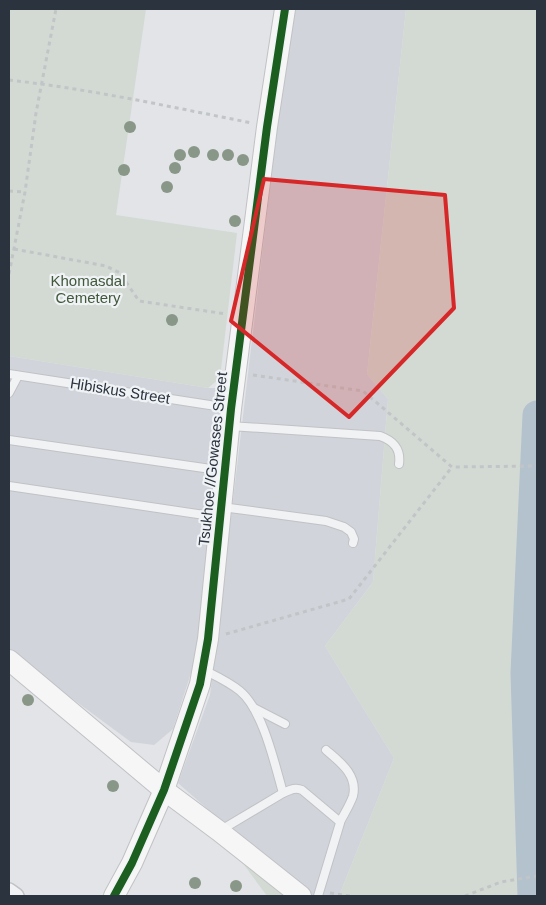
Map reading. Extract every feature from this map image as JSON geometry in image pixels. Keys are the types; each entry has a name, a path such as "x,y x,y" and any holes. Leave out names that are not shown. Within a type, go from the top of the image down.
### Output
{"street":[{"name":"Tsukhoe //Gowases Street","path":"114,896 132,863 164,790 197,697 204,670 236,372 285,9"},
{"path":"9,660 164,790 219,831 313,895"},
{"path":"9,891 16,896"}],"lane":[{"name":"Hibiskus Street","path":"9,374 231,417 380,436 389,439 393,443 400,458 399,464"},
{"path":"9,393 18,376"},
{"path":"9,440 225,471"},
{"path":"9,486 221,512 326,521 344,527 351,532 354,539 353,542"},
{"path":"204,670 241,692 254,708 270,748 283,794"},
{"path":"254,708 285,724"},
{"path":"313,895 340,822 352,797 354,786 351,774 326,750"},
{"path":"219,831 283,794 297,788 302,790 340,822"}],"path":[{"path":"9,274 56,9"},
{"path":"9,80 128,99 268,127"},
{"path":"9,191 25,192"},
{"path":"14,249 106,266 120,274 139,301 244,316"},
{"path":"236,372 363,390 452,467 537,466"},
{"path":"208,639 349,599 452,467"},
{"path":"465,896 501,882 537,876"},
{"path":"313,895 350,896"}],"highlighted area":[{"path":"264,179 445,195 454,308 349,417 231,321"}],"shaded area":[{"path":"292,9 406,9 367,374 388,399 373,582 325,646 394,758 339,896 306,896 178,783 210,695"},
{"path":"9,356 208,388 227,388 198,651 173,729 154,745 131,742 9,652"}],"green space":[{"name":"Khomasdal Cemetery","path":"9,9 146,9 116,215 237,233 220,378 208,388 9,356"},
{"path":"406,9 537,9 537,896 339,896 394,758 325,646 373,582 388,399 367,374"},
{"path":"219,831 301,896 267,896"}],"waterway":[{"path":"532,896 525,673 537,415"}],"cycle path":[{"path":"114,896 132,863 164,790 200,684 208,639 231,409 267,127 285,9"}]}
